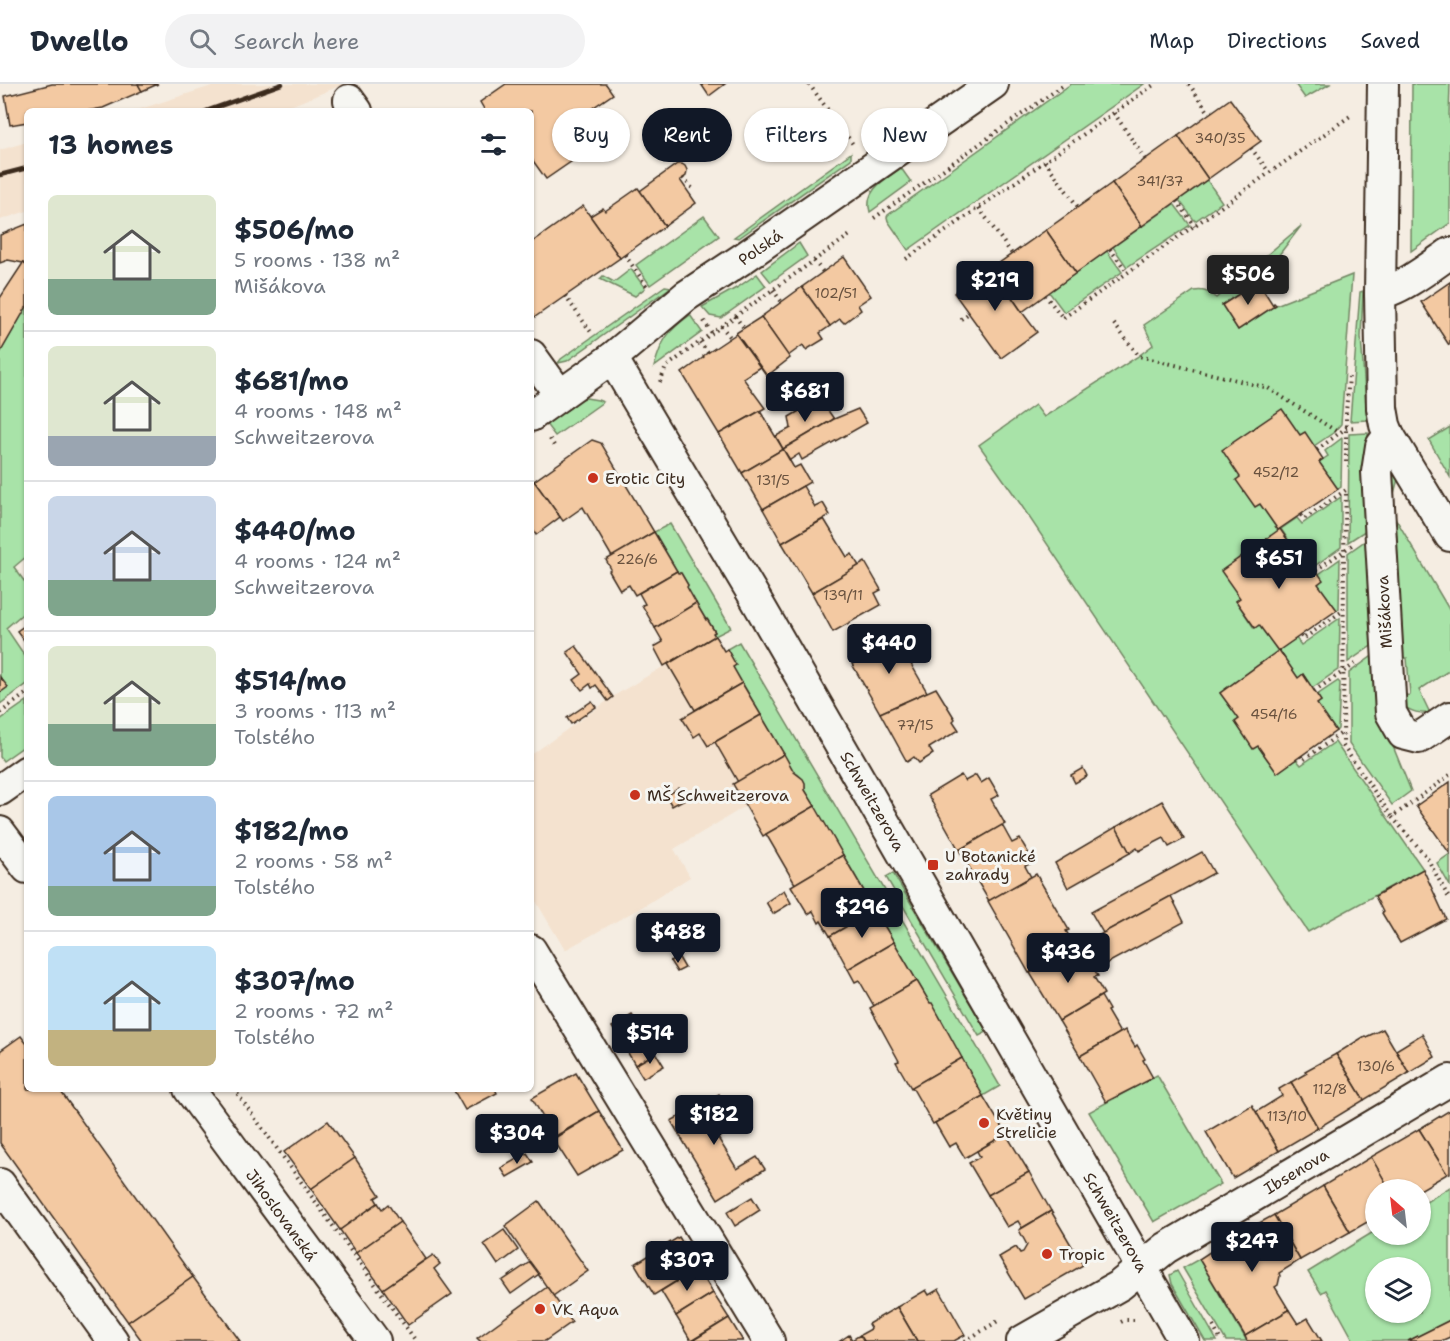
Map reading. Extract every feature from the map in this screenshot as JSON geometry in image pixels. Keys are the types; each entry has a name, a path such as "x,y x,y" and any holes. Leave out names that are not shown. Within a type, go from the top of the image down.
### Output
{"street":[{"name":"Polská","path":"534,414 612,358 686,296 993,84"},
{"path":"1383,84 1380,293 1382,408 1389,435 1450,536"},
{"path":"1380,293 1387,293 1404,284 1450,253"},
{"name":"Schweitzerova","path":"612,358 757,601 1184,1341"},
{"path":"534,359 560,395"},
{"name":"Mišákova","path":"1389,435 1381,446 1377,472 1390,713 1403,734 1419,738 1450,717"},
{"path":"0,790 24,773"},
{"path":"0,832 24,864"},
{"path":"534,955 769,1341"},
{"name":"Ibsenova","path":"1022,1341 1120,1285 1166,1248 1450,1080"},
{"name":"Jihoslovanská","path":"191,1092 375,1341"},
{"path":"0,1184 113,1341"}],"path":[{"path":"809,84 871,169"},
{"path":"874,218 1065,84"},
{"path":"906,259 1155,84"},
{"path":"1189,84 1209,113"},
{"path":"1114,113 1145,159"},
{"path":"1045,295 1063,318 1354,113"},
{"path":"1251,148 1269,172"},
{"path":"1045,161 1078,207"},
{"path":"683,178 692,188"},
{"path":"1177,201 1195,226"},
{"path":"979,208 1012,254"},
{"path":"659,383 666,367 850,235"},
{"path":"1110,249 1128,273"},
{"path":"625,255 650,291"},
{"path":"814,260 823,272"},
{"path":"772,290 781,302"},
{"path":"565,296 591,332"},
{"path":"961,319 969,313"},
{"path":"735,316 743,327"},
{"path":"1114,324 1139,356 1268,388 1339,433"},
{"path":"721,326 731,338"},
{"path":"700,342 708,352"},
{"path":"1317,450 1346,428"},
{"path":"1301,515 1304,519 1346,490"},
{"path":"1316,570 1380,526"},
{"path":"1300,636 1303,639 1344,610"},
{"path":"1314,692 1386,643"},
{"path":"0,713 24,695"},
{"path":"1301,756 1303,760 1344,731"},
{"path":"1450,775 1392,817 1426,856 1450,900"},
{"path":"236,1092 416,1341"},
{"path":"1115,1324 1125,1320 1141,1320"}],"shaded area":[{"path":"218,84 348,84 285,108 143,108"},
{"path":"24,143 24,212 0,220 0,150"},
{"name":"MŠ Schweitzerova","path":"715,636 724,650 727,649 742,683 683,718 694,736 700,733 715,742 738,782 733,785 746,806 674,849 690,877 565,950 534,898 534,753 617,694"}],"green space":[{"path":"1071,84 1144,84 908,250 888,221 888,215"},
{"path":"1295,84 1330,84 1305,98"},
{"path":"1412,84 1450,84 1450,223 1411,251"},
{"path":"838,162 847,162 739,238 734,237"},
{"path":"901,168 911,182 870,212 870,197 873,191"},
{"path":"1207,180 1222,202 1195,221 1179,200"},
{"path":"1174,204 1190,225 1127,267 1113,247"},
{"path":"704,216 719,236 650,285 636,265"},
{"path":"1301,226 1259,281 1222,305 1238,330 1276,305 1352,275 1341,424 1333,433 1314,446 1260,504 1278,530 1240,598 1236,601 1254,628 1259,625 1278,651 1220,693 1239,719 1235,722 1253,748 1258,746 1277,773 1296,759 1301,765 1335,742 1423,869 1308,932 979,445 1035,405 1044,417 1137,357 1153,345 1144,325 1194,291 1201,290 1216,298"},
{"path":"799,243 807,256 771,282 762,271"},
{"path":"1107,251 1122,272 1064,312 1049,292"},
{"path":"631,269 645,288 635,296 600,279 603,276 614,282"},
{"path":"757,274 766,286 721,318 710,316 702,307 738,287"},
{"path":"665,286 671,287 567,361 558,363 561,359"},
{"path":"1363,291 1361,337 1367,420 1350,421 1360,292"},
{"path":"24,311 24,559 14,567 24,581 24,613 6,628 24,655 24,686 0,704 0,353"},
{"path":"690,315 702,332 654,367 666,337"},
{"path":"586,398 603,402 555,436 545,423"},
{"path":"1450,427 1450,477 1429,440"},
{"path":"1368,433 1371,527 1348,542 1349,434"},
{"path":"1342,438 1341,487 1338,489 1319,462 1328,456 1325,451"},
{"path":"1392,470 1399,475 1390,509 1450,611 1450,670 1419,690 1430,713 1410,710 1397,696 1410,695 1407,658 1394,659 1386,486 1387,472"},
{"path":"1341,497 1341,547 1313,567 1299,556 1281,529 1297,518 1302,524"},
{"path":"670,524 731,628 715,636 713,633 715,632 687,588 688,585 681,573 678,573 654,532"},
{"path":"1372,536 1377,642 1348,662 1348,553"},
{"path":"1340,559 1339,609 1337,610 1318,584 1319,574"},
{"path":"1340,618 1339,669 1312,688 1303,674 1298,678 1279,650 1296,638 1301,645"},
{"path":"739,642 1000,1086 983,1096 944,1028 945,1026 805,790 803,779 794,772 733,667 736,665 727,649"},
{"path":"1378,652 1382,719 1411,791 1392,805 1349,744 1349,673"},
{"path":"1338,681 1340,683 1338,729 1336,731 1317,704 1321,701 1317,695"},
{"path":"24,703 24,746 3,761 0,757 0,720"},
{"path":"1450,854 1450,886 1437,863"},
{"path":"893,873 987,1032 979,1036 886,877"},
{"path":"1157,1075 1221,1184 1154,1222 1089,1112"},
{"path":"1450,1187 1450,1320 1408,1341 1354,1341 1326,1290 1321,1293 1308,1272 1365,1237 1365,1245 1431,1245 1431,1199"},
{"path":"1199,1259 1247,1341 1226,1341 1183,1268"},
{"path":"1177,1271 1217,1341 1205,1341 1172,1284 1170,1275"}],"building":[{"path":"52,84 138,84 142,91 103,108 24,108 24,123 10,125 5,96"},
{"path":"138,84 158,84 142,91"},
{"path":"506,84 606,84 613,94 592,108 552,108 552,162 571,162 546,179 534,162 534,108 483,108 480,102"},
{"path":"701,84 725,84 709,96"},
{"path":"1230,99 1261,141 1208,179 1178,136"},
{"path":"1178,136 1208,179 1142,226 1112,183"},
{"path":"677,164 682,164 687,170 686,176 680,180 696,203 665,226 640,191"},
{"path":"1112,183 1142,226 1076,273 1046,230"},
{"path":"638,188 665,226 620,258 590,216 603,208 605,211"},
{"path":"583,206 620,258 535,317 534,241"},
{"path":"24,225 24,264 8,260 0,263 0,235"},
{"path":"1046,230 1076,273 1022,312 992,268"},
{"path":"844,257 871,296 858,305 861,310 844,323 840,319 830,326 802,287"},
{"path":"23,263 24,311 0,353 0,298"},
{"path":"991,267 1037,332 1001,358 954,293"},
{"path":"1259,281 1273,305 1274,303 1276,305 1238,330 1222,305"},
{"path":"1450,282 1450,344 1449,345 1421,302"},
{"path":"802,287 830,326 820,333 824,339 806,350 803,345 788,356 761,317"},
{"path":"761,317 790,358 767,376 736,333"},
{"path":"736,334 760,367 743,378 765,408 719,434 682,373"},
{"path":"809,383 820,399 797,412 787,395"},
{"path":"820,399 834,419 783,449 776,436 791,428 789,417"},
{"path":"858,409 867,423 802,460 799,454 790,460 783,449 834,419"},
{"path":"1282,409 1300,435 1305,432 1323,459 1319,462 1338,489 1278,530 1260,504 1255,507 1236,480 1240,477 1222,450"},
{"path":"760,411 783,449 742,473 719,434"},
{"path":"592,440 601,443 654,532 612,557 583,507 563,521 534,481"},
{"path":"783,449 794,468 800,465 810,482 763,509 742,473"},
{"path":"534,481 560,517 536,535 534,532"},
{"path":"803,486 815,507 823,503 830,515 782,543 763,509"},
{"path":"824,519 847,557 852,554 859,566 812,593 782,543"},
{"path":"1280,529 1299,556 1304,553 1323,580 1318,584 1337,610 1278,651 1259,625 1255,628 1236,601 1240,598 1221,571"},
{"path":"654,532 677,571 635,595 629,585 620,590 609,571 611,569 606,560"},
{"path":"865,562 881,590 875,593 881,605 833,632 812,593"},
{"path":"677,571 681,573 696,603 655,628 642,605 645,604 639,593"},
{"path":"696,603 715,632 713,633 715,636 664,666 654,647 663,642 655,628"},
{"path":"24,626 24,640 17,631"},
{"path":"715,636 724,651 727,649 742,683 695,710 668,664"},
{"path":"884,637 888,643 896,638 927,692 880,713 852,664 872,652 868,645"},
{"path":"576,646 613,697 608,701 596,685 592,688 590,684 582,690 574,680 582,674 567,652"},
{"path":"1279,650 1298,678 1303,674 1321,701 1317,704 1336,731 1277,773 1258,746 1253,749 1235,722 1239,719 1220,693"},
{"path":"0,677 8,687 1,692 0,691"},
{"path":"742,683 761,715 708,746 700,733 694,737 682,718"},
{"path":"936,688 959,730 929,748 933,754 919,763 914,757 907,762 880,713"},
{"path":"592,701 596,707 571,724 567,718"},
{"path":"761,715 784,754 738,782 715,742"},
{"path":"784,754 794,772 803,779 805,790 815,806 763,836 733,784"},
{"path":"1083,768 1087,776 1075,783 1071,775"},
{"path":"961,775 965,781 976,775 981,783 989,778 999,795 991,799 1005,824 959,850 928,795"},
{"path":"1450,782 1450,854 1416,806"},
{"path":"679,788 685,799 672,806 666,796"},
{"path":"1162,801 1184,839 1169,847 1164,838 1139,851 1137,848 1130,853 1116,827"},
{"path":"815,806 843,855 795,884 766,834"},
{"path":"1002,825 1012,843 1020,839 1034,862 1025,866 1031,877 989,901 959,850"},
{"path":"1116,827 1130,853 1068,888 1055,863"},
{"path":"1202,852 1214,873 1103,933 1091,912"},
{"path":"843,855 875,910 830,936 813,911 808,914 791,886"},
{"path":"1423,869 1446,919 1400,943 1382,913 1375,896"},
{"path":"1036,874 1069,930 1066,931 1076,948 1029,973 988,901"},
{"path":"784,890 791,903 773,914 766,902"},
{"path":"1171,896 1184,922 1104,965 1090,940"},
{"path":"875,910 894,942 848,969 830,936"},
{"path":"894,942 917,981 874,1006 859,980 855,982 848,969"},
{"path":"1076,948 1086,964 1090,962 1098,976 1094,977 1104,994 1059,1021 1030,973"},
{"path":"678,956 685,968 677,972 670,961"},
{"path":"917,981 932,1003 962,1058 911,1088 870,1008"},
{"path":"1101,996 1120,1033 1080,1056 1059,1021"},
{"path":"632,1015 640,1027 620,1040 612,1027"},
{"path":"640,1027 648,1040 628,1053 620,1040"},
{"path":"1383,1029 1409,1073 1364,1100 1336,1054 1365,1036"},
{"path":"1125,1030 1135,1047 1137,1045 1153,1078 1106,1102 1080,1056"},
{"path":"1422,1034 1435,1057 1409,1073 1396,1050"},
{"path":"21,1036 24,1040 24,1092 61,1092 193,1277 128,1322 0,1143 0,1051"},
{"path":"648,1040 656,1053 635,1065 628,1053"},
{"path":"656,1053 664,1066 643,1078 635,1065"},
{"path":"1336,1054 1364,1100 1318,1128 1291,1082 1307,1073 1305,1071"},
{"path":"962,1058 983,1096 933,1124 912,1087"},
{"path":"576,1073 599,1111 554,1137 532,1098"},
{"path":"1291,1082 1318,1128 1279,1151 1256,1112 1282,1096 1279,1089"},
{"path":"455,1092 496,1092 497,1093 465,1110"},
{"path":"719,1094 738,1125 718,1138 737,1169 757,1157 765,1169 718,1199 671,1121"},
{"path":"983,1096 1006,1134 965,1158 956,1143 949,1147 935,1123"},
{"path":"1252,1105 1279,1151 1233,1178 1206,1132"},
{"path":"1450,1110 1450,1173 1447,1174 1419,1129"},
{"path":"599,1111 623,1150 577,1176 553,1139"},
{"path":"328,1121 355,1158 311,1189 284,1152"},
{"path":"1419,1129 1447,1174 1431,1183 1431,1179 1384,1179 1371,1157"},
{"path":"1006,1134 1029,1172 988,1195 969,1163 980,1157 977,1151"},
{"path":"527,1153 533,1162 507,1177 501,1168"},
{"path":"1371,1157 1384,1179 1365,1179 1365,1223 1350,1232 1323,1186"},
{"path":"355,1158 380,1195 375,1198 378,1203 340,1230 311,1189"},
{"path":"1029,1172 1051,1211 1022,1228 1018,1221 1007,1227 988,1195"},
{"path":"1323,1186 1350,1232 1300,1260 1274,1215"},
{"path":"752,1197 760,1210 735,1226 727,1212"},
{"path":"539,1201 588,1271 553,1296 505,1226"},
{"path":"378,1203 382,1209 388,1204 400,1222 356,1253 340,1230"},
{"path":"1051,1211 1083,1265 1024,1299 999,1257 1016,1247 1020,1253 1023,1252 1027,1245 1019,1230"},
{"path":"1274,1215 1300,1260 1279,1273 1278,1285 1275,1287 1289,1310 1245,1336 1199,1259"},
{"path":"400,1222 426,1259 383,1289 356,1253"},
{"path":"504,1230 518,1250 498,1265 484,1244"},
{"path":"679,1237 698,1268 654,1295 635,1264"},
{"path":"433,1255 440,1264 434,1269 452,1294 408,1325 383,1289"},
{"path":"530,1262 539,1274 511,1294 502,1281"},
{"path":"698,1268 713,1293 676,1316 661,1291"},
{"path":"193,1277 240,1341 142,1341 128,1322"},
{"name":"VK Aqua","path":"547,1287 572,1322 545,1341 480,1341 477,1338"},
{"path":"939,1289 965,1335 954,1341 917,1341 897,1307 926,1290 929,1295"},
{"path":"713,1293 729,1318 691,1341 676,1316"},
{"path":"897,1307 917,1341 864,1341 860,1335 871,1329 868,1324"},
{"path":"1289,1310 1298,1324 1308,1318 1322,1341 1247,1341 1245,1336"},
{"path":"729,1318 743,1341 692,1341"},
{"path":"1450,1320 1450,1337 1441,1341 1408,1341"},
{"path":"849,1335 852,1340 860,1335 864,1341 840,1341"}],"railway":[{"path":"214,108 282,84"},
{"path":"0,175 24,169"}],"place":[{"name":"Erotic City","path":"593,478"},
{"name":"MŠ Schweitzerova","path":"635,795"},
{"name":"U Botanické zahrady","path":"933,865"},
{"name":"Květiny Strelicie","path":"984,1123"},
{"name":"Tropic","path":"1047,1254"},
{"name":"VK Aqua","path":"540,1309"}]}
